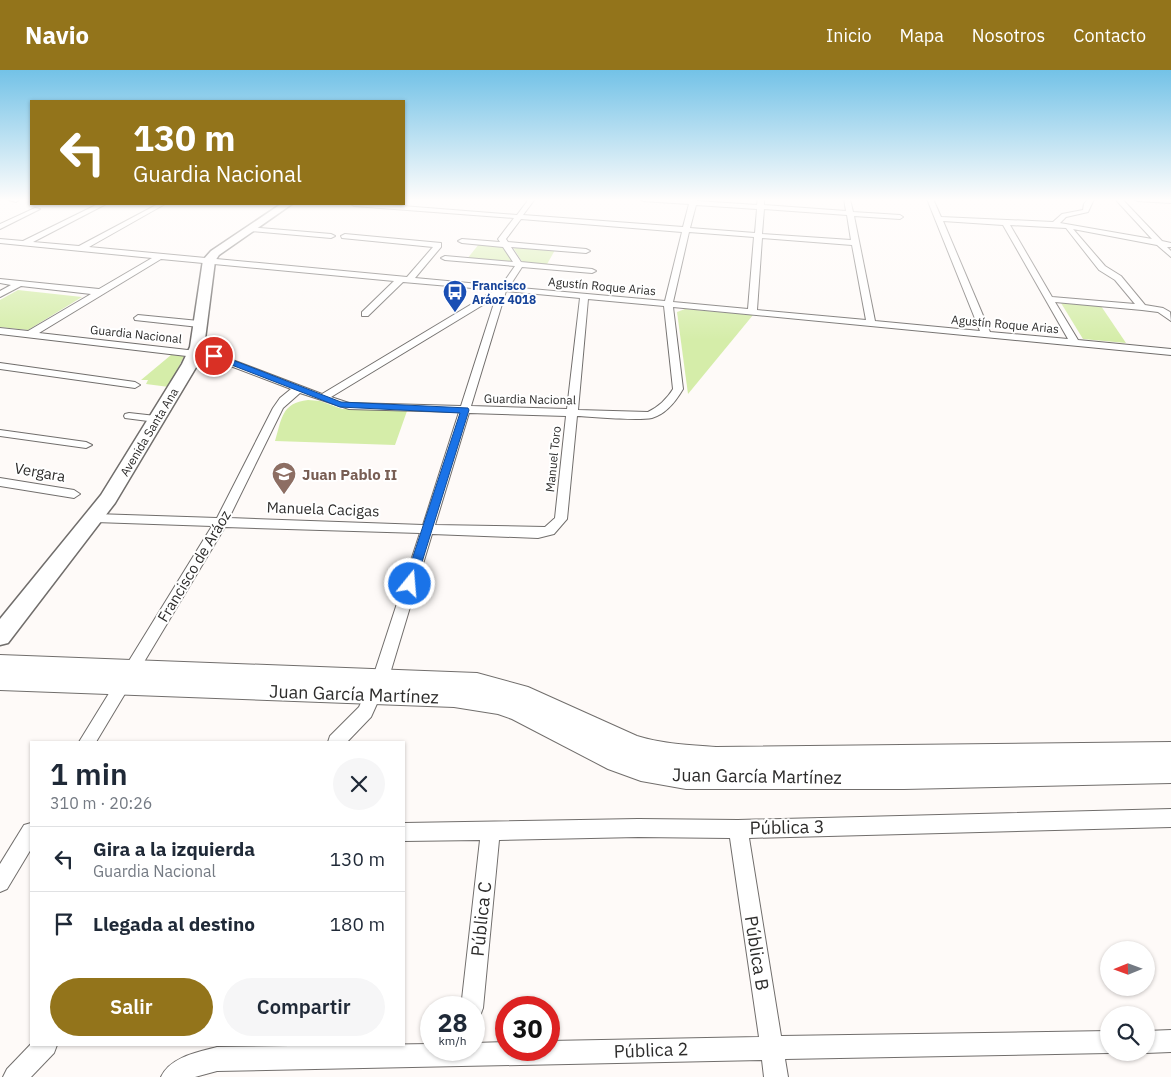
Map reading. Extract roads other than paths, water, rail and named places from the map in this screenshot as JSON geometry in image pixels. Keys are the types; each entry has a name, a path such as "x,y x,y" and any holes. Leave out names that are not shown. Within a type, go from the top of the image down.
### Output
{"main road":[{"path":"209,260 225,246"},
{"name":"Avenida Santa Ana","path":"0,636 95,518 196,353 209,260"},
{"name":"Juan García Martínez","path":"0,664 127,678"},
{"name":"Juan García Martínez","path":"0,681 127,678 377,686 477,682 501,686 529,696 636,746 686,756 716,758 1171,752"},
{"name":"Juan García Martínez","path":"377,686 498,704 519,711 616,761 641,770 686,777 904,777 1171,772"}],"street":[{"name":"Agustín Roque Arias","path":"52,246 1171,352"},
{"path":"80,249 85,246"},
{"path":"365,314 405,280 437,246"},
{"path":"506,246 519,265"},
{"path":"528,246 586,251"},
{"path":"668,305 683,246"},
{"path":"752,313 757,246"},
{"path":"857,246 870,324"},
{"path":"950,246 986,334"},
{"path":"1018,246 1075,343"},
{"path":"1083,246 1106,271 1118,278 1142,307"},
{"path":"30,334 160,256"},
{"path":"445,258 592,271"},
{"path":"337,741 365,712 377,686 503,289 519,265"},
{"path":"0,281 100,292"},
{"path":"0,294 20,283"},
{"path":"322,398 503,289"},
{"name":"Manuel Toro","path":"549,530 560,519 584,297"},
{"path":"1049,299 1142,307 1160,310 1171,318"},
{"name":"Guardia Nacional","path":"0,331 196,353 223,358 298,389 349,406 649,414 654,413 675,396 678,389 668,305"},
{"path":"138,318 199,324"},
{"path":"0,366 135,385"},
{"name":"Francisco de Aráoz","path":"88,741 221,522 278,408 284,400 298,389"},
{"path":"129,416 156,419"},
{"path":"0,432 86,446"},
{"name":"Vergara","path":"0,482 74,494"},
{"name":"Manuela Cacigas","path":"95,518 538,533 549,530"},
{"name":"Pública 3","path":"405,832 638,828 738,829 1171,818"},
{"name":"Pública B","path":"738,829 776,1077"},
{"name":"Pública C","path":"473,996 491,830"},
{"path":"0,882 30,834"},
{"path":"1155,1042 1171,1041"},
{"name":"Pública 2","path":"485,1053 1100,1042"},
{"path":"15,1077 45,1046"},
{"name":"Pública 2","path":"173,1077 193,1064 217,1059 420,1054"}],"place":[{"name":"Francisco Aráoz 4018","path":"455,313"},
{"name":"Juan Pablo II","path":"284,495"}]}
